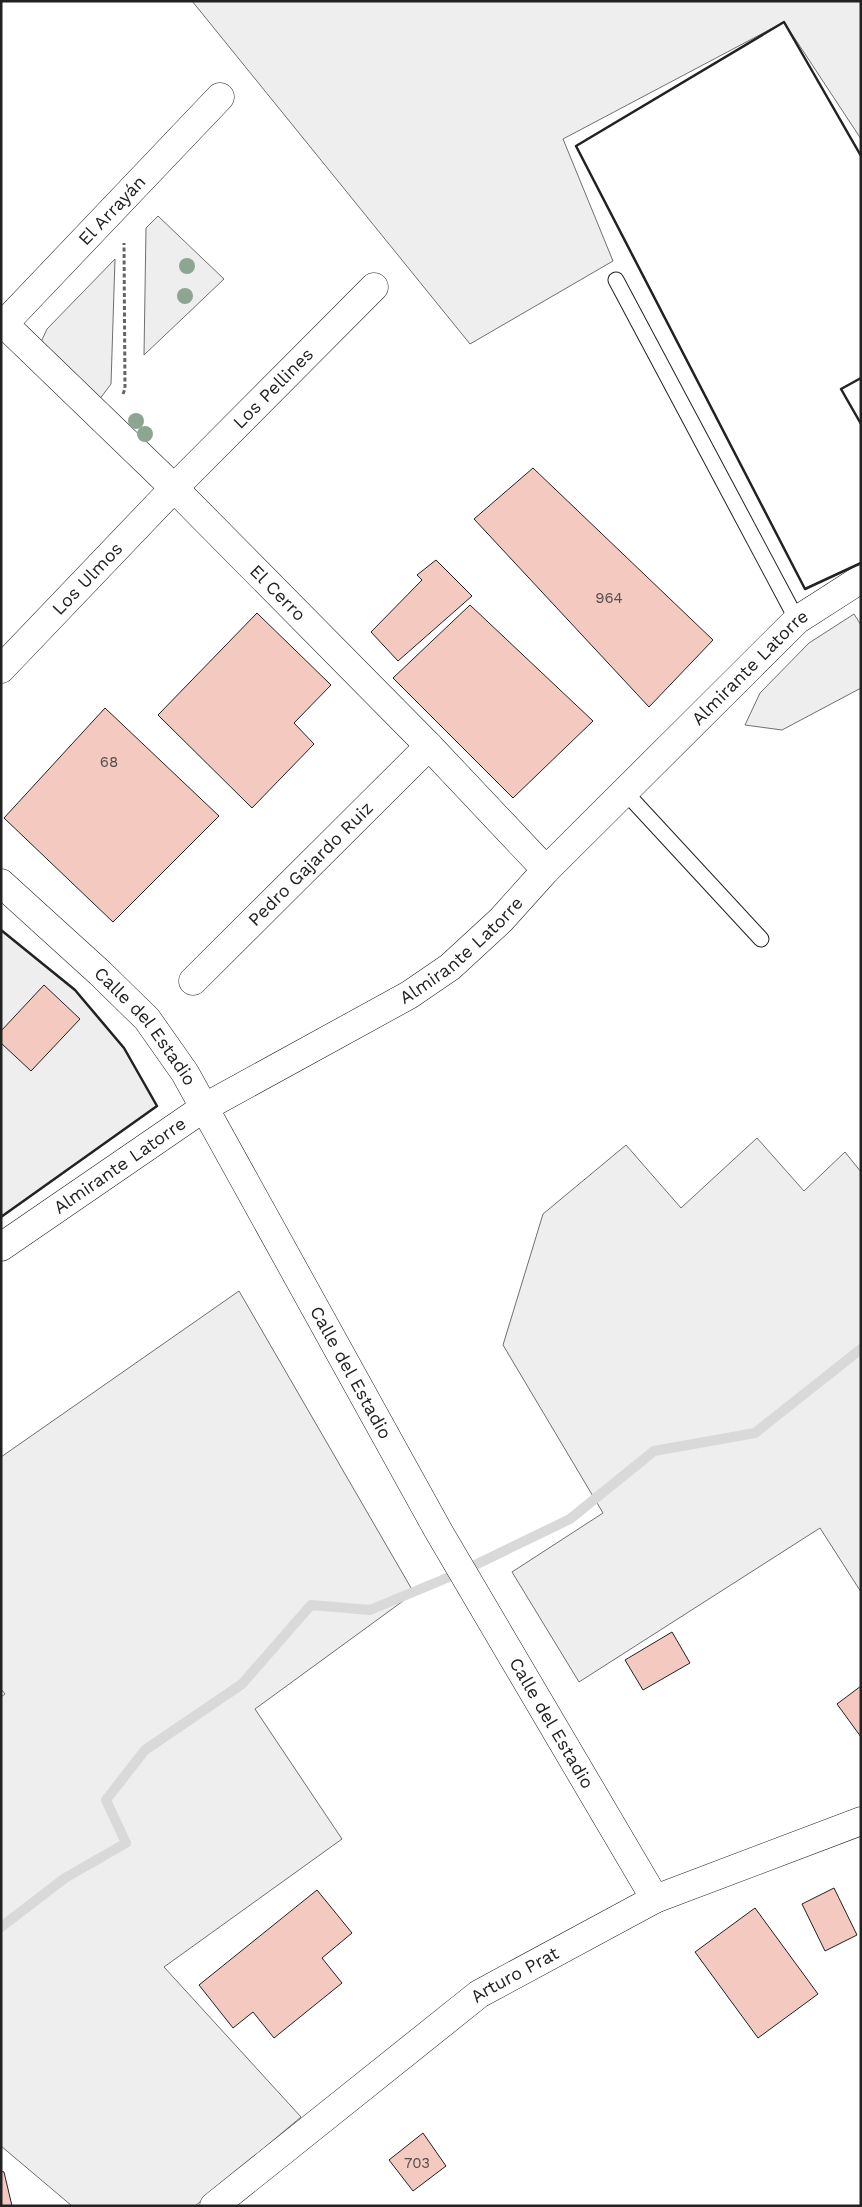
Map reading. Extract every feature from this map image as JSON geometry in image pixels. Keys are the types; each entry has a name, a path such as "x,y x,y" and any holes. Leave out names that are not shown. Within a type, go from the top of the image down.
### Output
{"street":[{"name":"El Arrayán","path":"2,324 220,97"},
{"name":"Los Pellines","path":"174,488 374,288"},
{"name":"El Cerro","path":"2,324 174,488 429,746 546,870"},
{"name":"Los Ulmos","path":"1,669 174,488"},
{"name":"Almirante Latorre","path":"1,1247 205,1107 410,995 450,967 501,920 546,870 797,620 861,579"},
{"name":"Pedro Gajardo Ruiz","path":"192,981 429,746"},
{"name":"Calle del Estadio","path":"1,883 100,973 147,1019 185,1073 438,1532 655,1899"},
{"name":"Arturo Prat","path":"214,2206 479,1994 655,1899 861,1821"}],"lane":[{"path":"616,280 797,620"},
{"path":"626,792 761,938"}],"path":[{"path":"108,425 125,389 124,198"}],"shaded area":[{"path":"192,1 861,1 861,139 784,22 563,139 613,261 470,344"},
{"path":"158,216 224,279 144,355 146,228"},
{"path":"115,259 111,384 96,404 41,342 47,329"},
{"path":"854,614 861,625 861,688 782,730 745,725 760,693 809,643"},
{"path":"1,930 75,990 124,1048 157,1106 1,1217"},
{"path":"757,1138 804,1191 845,1152 861,1172 861,1592 820,1528 579,1682 512,1572 603,1513 503,1345 543,1214 626,1145 681,1208"},
{"path":"239,1291 414,1593 255,1709 342,1839 164,1967 301,2117 195,2206 72,2206 1,2146 1,1697 5,1694 1,1689 1,1457"}],"building":[{"path":"533,468 713,640 649,707 474,519"},
{"path":"436,560 472,596 398,661 371,632 422,580 417,575"},
{"path":"470,605 593,721 513,798 393,678"},
{"path":"257,613 331,685 294,723 314,744 252,808 158,715"},
{"path":"105,708 219,816 113,922 4,818"},
{"path":"44,985 80,1019 31,1071 1,1043 1,1031"},
{"path":"672,1632 690,1663 643,1690 625,1660"},
{"path":"861,1686 861,1737 837,1704"},
{"path":"834,1888 857,1935 825,1951 802,1904"},
{"path":"317,1890 352,1933 322,1958 342,1983 274,2038 253,2012 233,2028 199,1985"},
{"path":"755,1908 818,1994 758,2038 695,1952"},
{"path":"423,2133 446,2166 413,2191 389,2160"},
{"path":"1,2171 4,2172 12,2206 1,2206"}],"waterway":[{"path":"473,1566 570,1519 654,1451 755,1433 861,1349"},
{"path":"1,1927 65,1878 126,1843 106,1800 145,1750 242,1684 311,1605 370,1610 454,1575"}],"wall":[{"path":"861,156 784,22 576,146 805,589 861,563"},
{"path":"861,378 841,389 861,424"},
{"path":"1,930 75,990 124,1048 157,1106 1,1217"}]}
